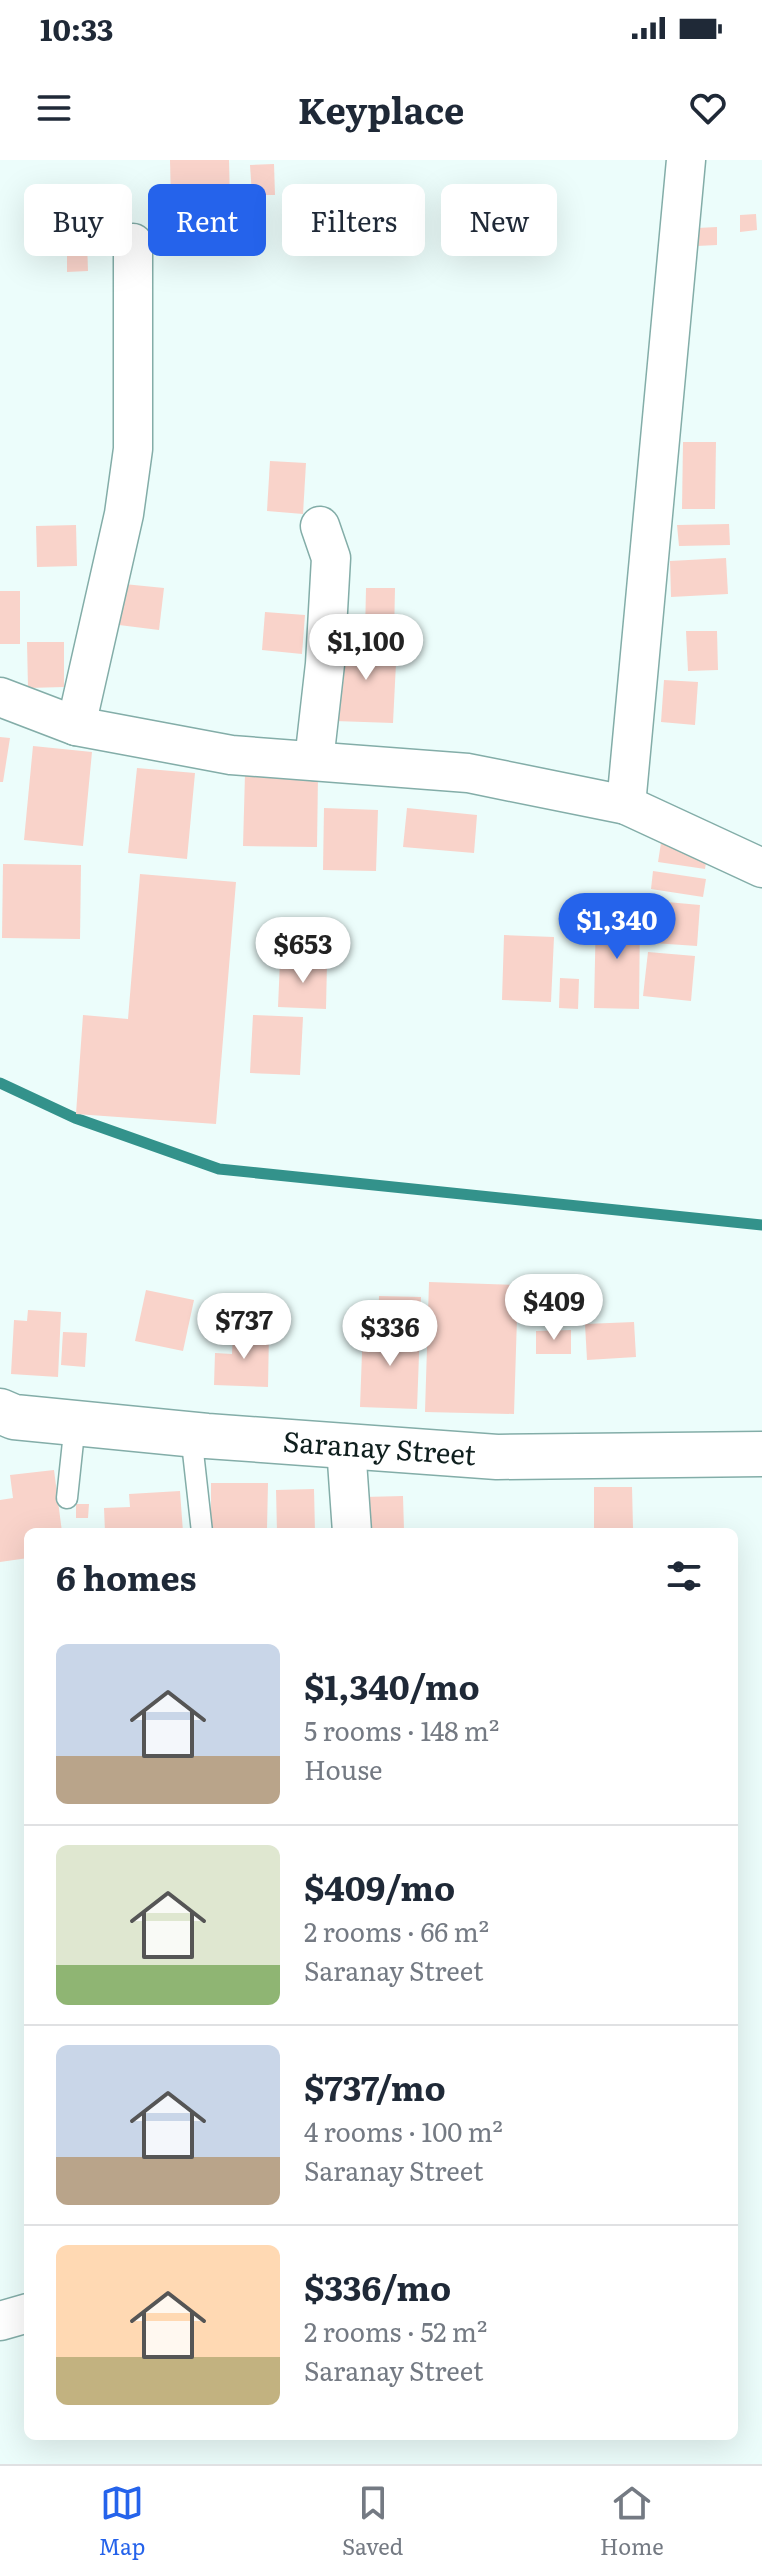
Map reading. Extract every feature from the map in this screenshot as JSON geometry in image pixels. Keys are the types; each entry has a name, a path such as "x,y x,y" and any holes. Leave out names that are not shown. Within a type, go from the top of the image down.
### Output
{"street":[{"path":"626,805 686,160"},
{"path":"76,726 124,514 133,449 133,243"},
{"path":"314,761 325,664 331,558 320,526"},
{"path":"0,697 76,726 231,755 468,773 626,805 762,868"},
{"name":"Saranay Street","path":"0,1411 14,1417 191,1434 497,1457 762,1454"},
{"path":"346,1447 352,1528"},
{"path":"0,2321 24,2314"}],"lane":[{"path":"67,1498 75,1423"},
{"path":"191,1434 202,1528"}],"building":[{"path":"170,160 229,160 230,184 171,184"},
{"path":"274,164 275,195 266,195 266,184 251,184 250,165"},
{"path":"756,214 757,230 740,232 740,215"},
{"path":"717,227 717,245 697,246 697,228"},
{"path":"67,256 88,256 88,271 67,272"},
{"path":"683,442 716,442 715,509 682,509"},
{"path":"270,461 306,463 303,514 267,511"},
{"path":"729,524 730,545 679,546 677,525"},
{"path":"76,525 77,566 37,567 36,526"},
{"path":"726,558 728,594 671,597 670,561"},
{"path":"124,584 164,588 159,630 119,625"},
{"path":"366,588 395,588 394,636 365,635"},
{"path":"0,591 20,591 20,644 0,644"},
{"path":"265,612 305,615 302,654 262,650"},
{"path":"686,631 717,631 718,670 688,671"},
{"path":"338,640 397,643 393,723 335,721"},
{"path":"27,642 64,642 64,687 28,688"},
{"path":"664,680 698,682 695,725 661,722"},
{"path":"0,737 10,738 3,782 0,782"},
{"path":"33,746 92,752 83,846 24,840"},
{"path":"137,768 195,773 187,859 128,853"},
{"path":"245,774 318,775 317,847 243,846"},
{"path":"324,808 378,810 376,871 323,870"},
{"path":"407,808 477,815 474,853 403,847"},
{"path":"661,843 708,849 705,869 658,862"},
{"path":"3,864 81,865 80,939 2,938"},
{"path":"653,871 706,879 703,897 651,889"},
{"path":"140,874 236,882 216,1124 76,1114 83,1015 128,1019"},
{"path":"656,901 700,905 697,946 653,943"},
{"path":"596,912 640,913 639,1009 594,1008"},
{"path":"504,935 554,937 551,1002 502,1000"},
{"path":"648,952 695,956 691,1001 643,996"},
{"path":"280,961 327,962 326,1009 278,1007"},
{"path":"560,978 579,979 578,1009 559,1008"},
{"path":"253,1015 303,1017 300,1075 250,1073"},
{"path":"429,1282 518,1285 514,1414 425,1412"},
{"path":"146,1290 194,1300 183,1351 135,1341"},
{"path":"379,1296 421,1297 420,1324 378,1323"},
{"path":"549,1298 549,1324 522,1324 522,1299"},
{"path":"28,1310 61,1312 58,1377 11,1374 14,1320 27,1321"},
{"path":"634,1322 636,1357 587,1360 585,1324"},
{"path":"363,1326 420,1328 417,1409 360,1407"},
{"path":"571,1330 571,1354 536,1354 536,1331"},
{"path":"233,1331 269,1332 268,1387 214,1385 215,1353 232,1354"},
{"path":"63,1332 87,1333 85,1367 61,1365"},
{"path":"54,1470 61,1528 24,1528 24,1559 0,1562 0,1500 13,1498 10,1475"},
{"path":"211,1483 268,1483 267,1528 211,1528"},
{"path":"594,1487 632,1487 633,1528 594,1528"},
{"path":"314,1489 315,1528 277,1528 276,1490"},
{"path":"180,1491 183,1528 105,1528 104,1508 130,1507 129,1494"},
{"path":"403,1496 404,1528 364,1528 364,1497"},
{"path":"76,1504 89,1504 88,1518 76,1518"}],"waterway":[{"path":"0,1083 75,1118 219,1169 762,1225"}]}
